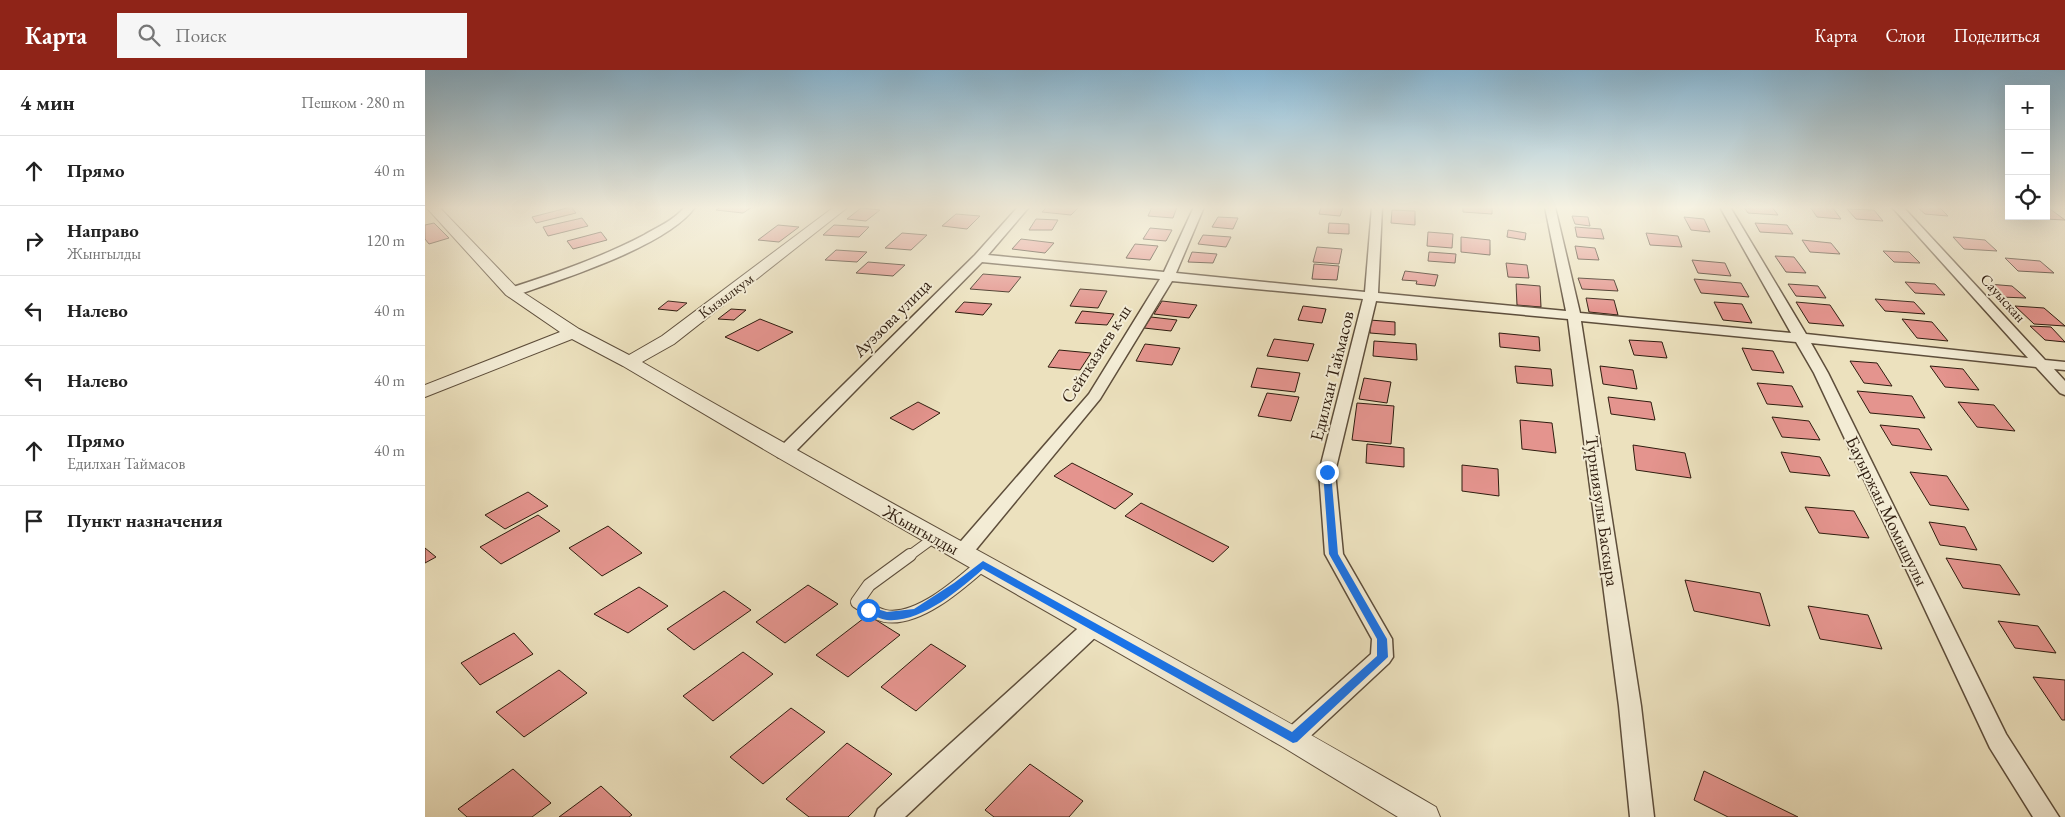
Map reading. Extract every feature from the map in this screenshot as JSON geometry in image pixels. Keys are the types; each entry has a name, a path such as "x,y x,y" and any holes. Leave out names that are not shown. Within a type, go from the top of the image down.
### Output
{"street":[{"name":"Жынгылды","path":"465,242 512,292 573,333 629,362 783,453 1293,738 1425,817"},
{"path":"512,292 571,273 639,242"},
{"name":"Кызылкум","path":"629,362 669,340 797,242"},
{"name":"Ауэзова улица","path":"783,453 993,242"},
{"name":"Сейтказиев к-ш","path":"962,553 1095,396 1168,277 1184,242"},
{"name":"Едилхан Таймасов","path":"1293,738 1383,657 1382,639 1334,554 1327,472 1371,295 1375,242"},
{"name":"Турниязулы Баскыра","path":"1558,242 1574,317 1630,706 1643,817"},
{"name":"Бауыржан Момышулы","path":"1745,242 1821,373 1998,741 2047,817"},
{"name":"Сауыскан","path":"1929,242 2065,390"},
{"path":"979,258 1371,295 2065,366"},
{"path":"425,391 573,333"},
{"path":"887,817 1093,627"}],"lane":[{"path":"935,537 869,585 857,602 868,610 887,616 916,612 958,585 983,564"}],"building":[{"path":"568,242 600,242 573,249"},
{"path":"892,242 920,242 911,250 885,248"},
{"path":"1018,242 1054,243 1045,253 1012,249"},
{"path":"1199,242 1229,242 1226,247 1198,244"},
{"path":"1427,242 1452,242 1452,248 1427,246"},
{"path":"1461,242 1490,242 1490,255 1461,252"},
{"path":"1649,242 1680,242 1682,247 1650,245"},
{"path":"1803,242 1831,243 1840,254 1810,252"},
{"path":"1957,242 1987,242 1997,251 1964,249"},
{"path":"1135,244 1158,246 1150,260 1126,258"},
{"path":"1575,246 1595,248 1599,260 1578,259"},
{"path":"1317,247 1342,249 1339,264 1313,262"},
{"path":"836,250 867,252 857,262 825,260"},
{"path":"1883,251 1909,252 1920,263 1894,262"},
{"path":"1192,252 1217,254 1213,263 1188,262"},
{"path":"1429,252 1456,254 1455,263 1428,261"},
{"path":"1775,256 1794,257 1806,273 1786,272"},
{"path":"2005,258 2040,261 2054,273 2018,271"},
{"path":"1692,260 1725,263 1731,276 1698,273"},
{"path":"868,262 905,265 893,276 856,273"},
{"path":"1506,263 1527,265 1529,278 1508,277"},
{"path":"1314,264 1339,266 1337,280 1312,279"},
{"path":"1405,271 1438,275 1435,286 1416,284 1417,281 1402,280"},
{"path":"983,274 1021,277 1009,292 970,289"},
{"path":"1578,278 1614,280 1618,291 1582,289"},
{"path":"1694,279 1741,283 1749,297 1701,293"},
{"path":"1905,282 1935,284 1945,295 1915,293"},
{"path":"1516,284 1540,286 1541,307 1517,305"},
{"path":"1788,284 1818,286 1826,298 1796,296"},
{"path":"1988,284 2012,286 2026,298 2001,297"},
{"path":"1080,289 1107,291 1098,308 1070,306"},
{"path":"1586,298 1614,300 1618,315 1589,312"},
{"path":"1875,299 1914,302 1925,314 1885,311"},
{"path":"668,301 687,303 677,311 658,309"},
{"path":"1162,301 1197,305 1189,318 1154,314"},
{"path":"964,302 992,304 983,315 955,312"},
{"path":"1714,302 1742,304 1752,323 1723,320"},
{"path":"1796,302 1830,305 1844,326 1809,323"},
{"path":"1303,306 1326,309 1322,323 1298,320"},
{"path":"2015,306 2044,308 2065,326 2034,324"},
{"path":"731,309 746,310 734,320 718,319"},
{"path":"1082,311 1114,314 1107,325 1075,323"},
{"path":"1151,317 1177,320 1171,331 1144,328"},
{"path":"760,319 793,332 758,351 725,337"},
{"path":"1902,319 1932,322 1948,341 1917,338"},
{"path":"1370,320 1395,322 1395,335 1370,333"},
{"path":"2030,326 2051,327 2065,342 2045,340"},
{"path":"1499,333 1539,337 1540,351 1500,347"},
{"path":"1274,339 1314,344 1308,361 1267,356"},
{"path":"1629,340 1662,342 1667,358 1634,355"},
{"path":"1374,341 1416,344 1417,360 1373,356"},
{"path":"1145,344 1180,348 1172,365 1136,361"},
{"path":"1742,348 1773,351 1784,373 1752,370"},
{"path":"1059,350 1091,353 1080,370 1048,367"},
{"path":"1850,361 1877,363 1892,386 1864,383"},
{"path":"1515,366 1551,369 1553,386 1517,383"},
{"path":"1600,366 1633,370 1637,389 1603,384"},
{"path":"1930,366 1963,369 1979,390 1945,387"},
{"path":"1257,368 1300,373 1295,392 1251,387"},
{"path":"1364,378 1391,382 1387,403 1359,399"},
{"path":"1757,383 1792,386 1803,407 1767,404"},
{"path":"1857,391 1912,396 1925,418 1870,413"},
{"path":"1267,393 1299,397 1291,421 1258,416"},
{"path":"1608,397 1651,402 1655,420 1611,414"},
{"path":"918,402 940,413 913,430 890,418"},
{"path":"1958,402 1994,405 2015,431 1977,427"},
{"path":"1357,403 1394,406 1391,444 1352,440"},
{"path":"1772,417 1809,421 1820,440 1782,437"},
{"path":"1520,420 1552,423 1556,453 1522,449"},
{"path":"1880,425 1919,429 1932,450 1892,445"},
{"path":"1367,444 1404,448 1404,467 1366,463"},
{"path":"1633,445 1685,453 1691,478 1636,470"},
{"path":"1781,452 1820,457 1830,476 1790,472"},
{"path":"1072,463 1133,494 1115,509 1054,476"},
{"path":"1462,465 1498,469 1499,496 1462,491"},
{"path":"1910,472 1947,476 1969,510 1930,505"},
{"path":"528,492 548,506 505,529 485,515"},
{"path":"1141,503 1229,547 1213,562 1125,516"},
{"path":"1805,507 1854,511 1869,538 1819,533"},
{"path":"538,515 560,531 501,564 480,547"},
{"path":"1929,522 1965,527 1977,550 1940,545"},
{"path":"608,526 642,553 602,576 569,548"},
{"path":"425,548 436,557 425,563"},
{"path":"1946,558 2000,565 2020,595 1963,588"},
{"path":"1685,580 1760,593 1770,626 1694,611"},
{"path":"808,585 838,604 785,643 756,622"},
{"path":"639,587 668,606 628,633 594,614"},
{"path":"724,591 751,610 694,650 667,629"},
{"path":"1808,606 1868,615 1882,649 1820,639"},
{"path":"868,615 900,635 848,677 816,655"},
{"path":"1998,621 2038,626 2056,653 2015,648"},
{"path":"514,633 533,654 480,685 461,663"},
{"path":"931,644 966,666 916,711 881,687"},
{"path":"743,652 773,674 713,721 683,696"},
{"path":"559,670 587,693 524,737 496,712"},
{"path":"2033,677 2065,680 2065,720 2062,720"},
{"path":"791,708 825,732 763,784 730,757"},
{"path":"847,743 892,774 848,817 809,817 786,799"},
{"path":"1030,764 1083,801 1069,817 994,817 985,810"},
{"path":"513,769 551,803 532,817 467,817 458,809"},
{"path":"1704,771 1798,817 1728,817 1694,800"},
{"path":"601,786 632,815 629,817 559,817"}],"route":[{"path":"868,610 887,616 916,612 958,585 983,564 1293,738 1383,657 1382,639 1334,554 1327,472"}]}
